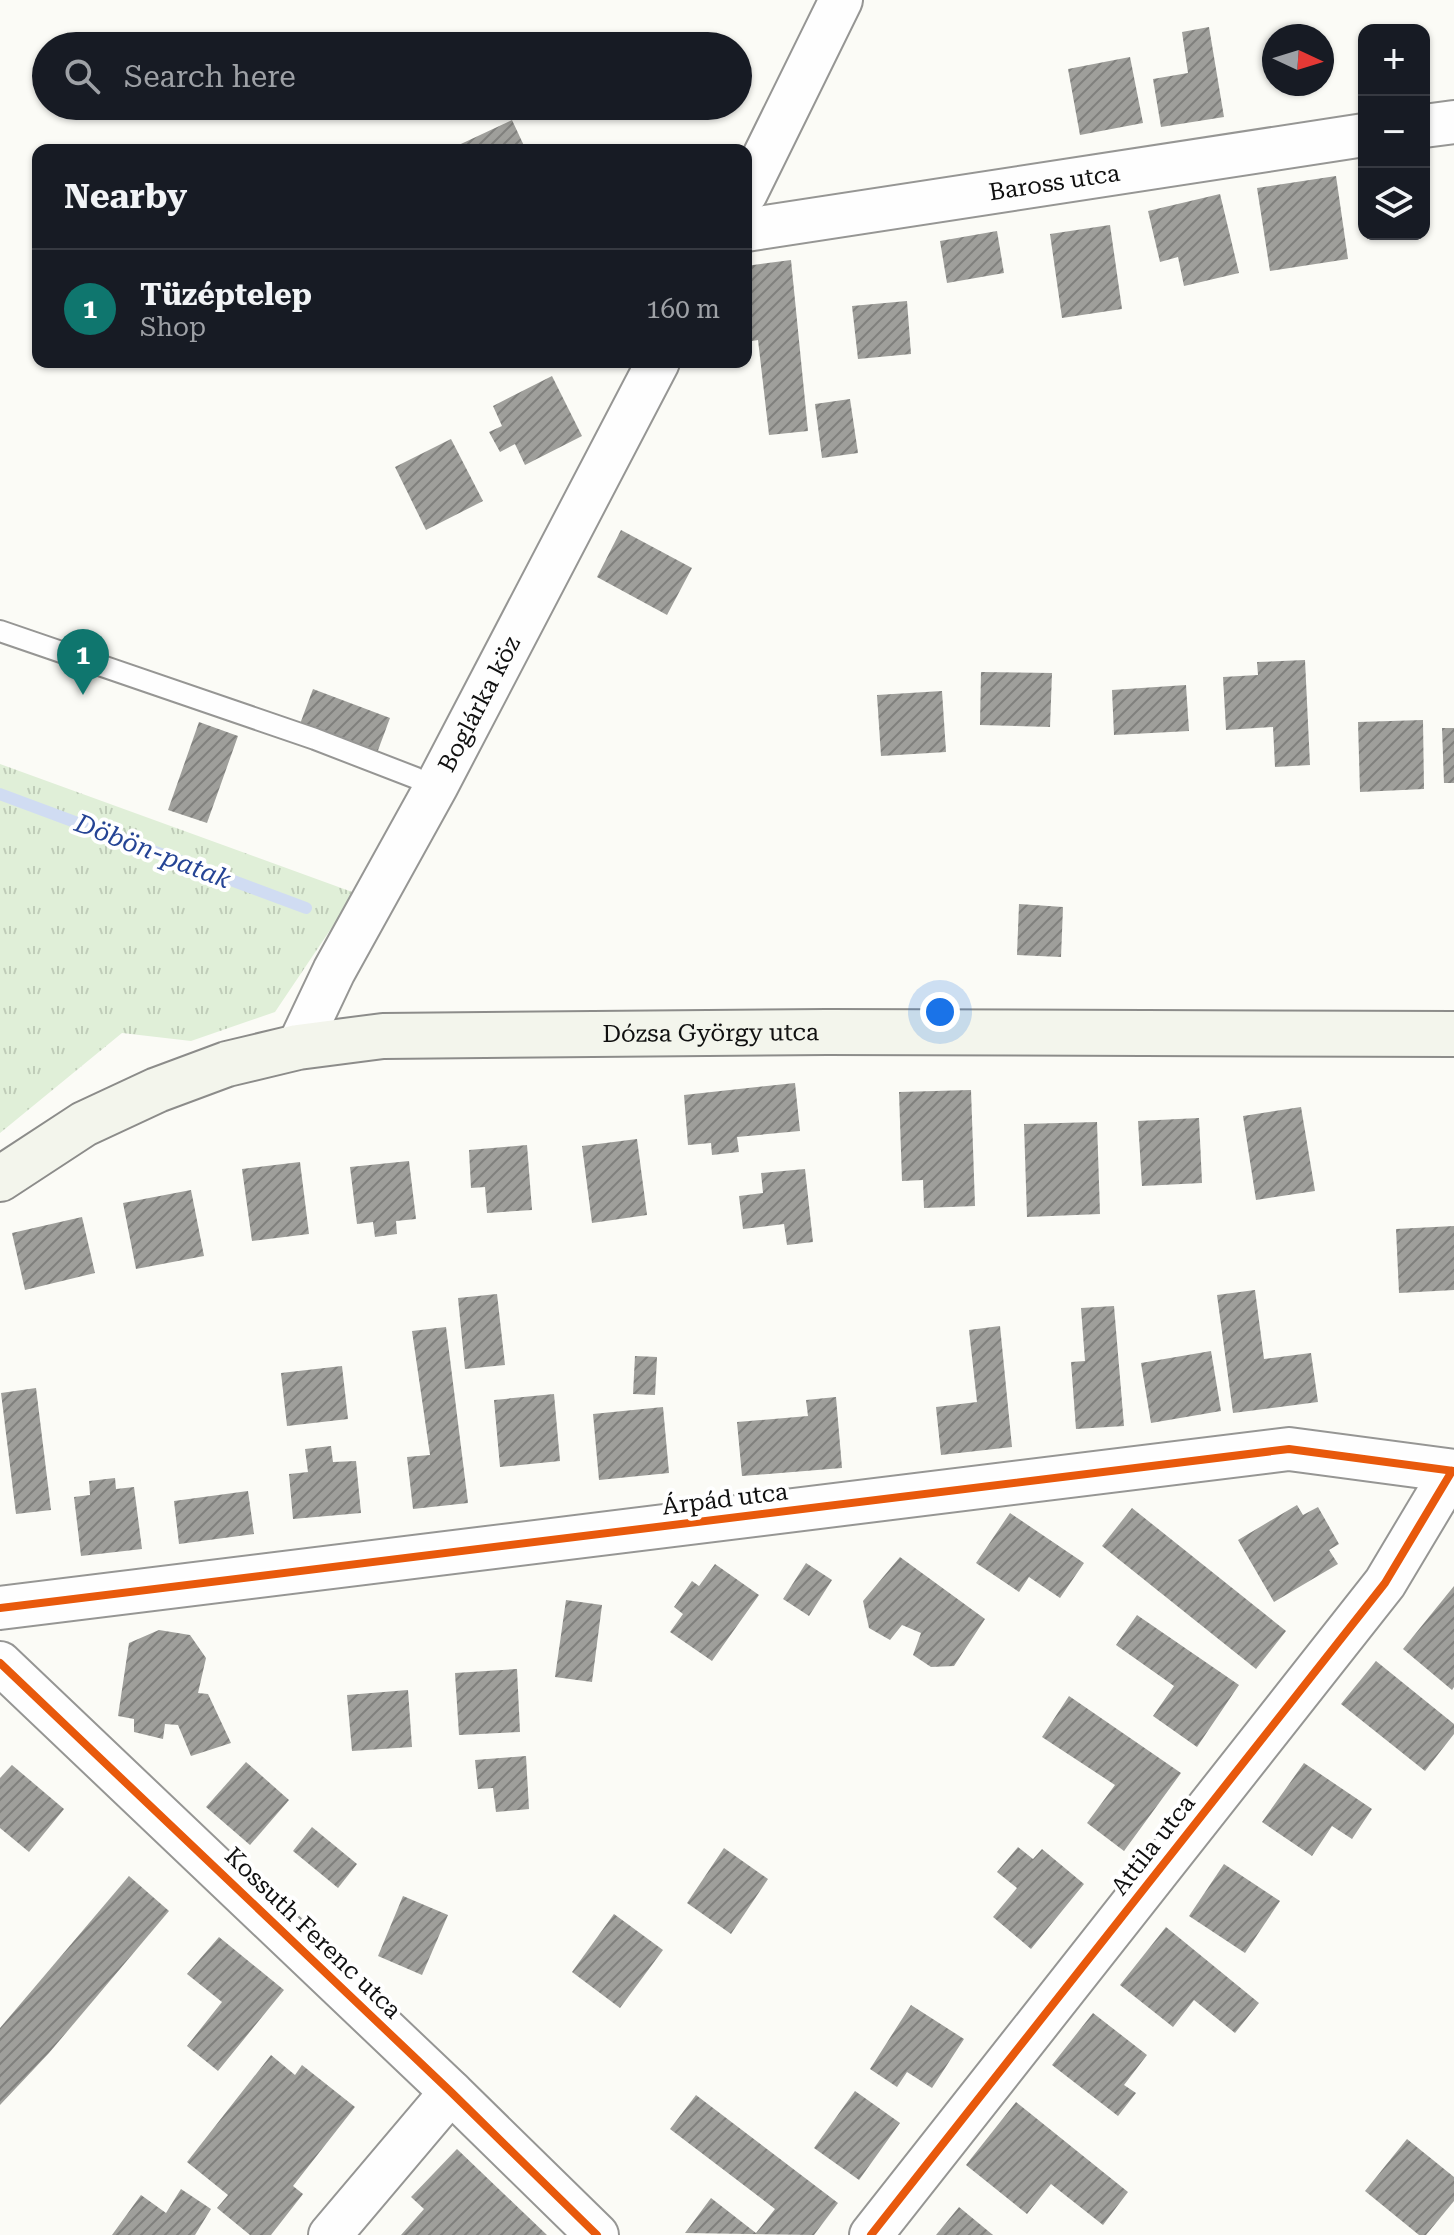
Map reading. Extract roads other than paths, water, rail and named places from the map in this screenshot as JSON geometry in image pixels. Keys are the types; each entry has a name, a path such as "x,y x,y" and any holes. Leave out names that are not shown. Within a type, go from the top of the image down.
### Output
{"main road":[{"name":"Dózsa György utca","path":"0,1179 84,1124 157,1090 227,1064 298,1047 383,1036 518,1033 1454,1034"}],"street":[{"path":"752,181 841,0"},
{"path":"1430,125 1454,122"},
{"name":"Baross utca","path":"752,229 1358,136"},
{"name":"Boglárka köz","path":"298,1047 334,971 437,785 655,368"},
{"name":"Árpád utca","path":"0,1608 1289,1449 1453,1471"},
{"name":"Attila utca","path":"871,2235 1385,1583 1453,1471"},
{"name":"Kossuth Ferenc utca","path":"0,1663 597,2235"},
{"path":"330,2235 451,2092"}],"lane":[{"path":"0,631 315,739 416,778"}],"waterway":[{"name":"Döbön-patak","path":"0,794 306,908"}],"place":[{"name":"Tüzéptelep","path":"83,695"}]}
